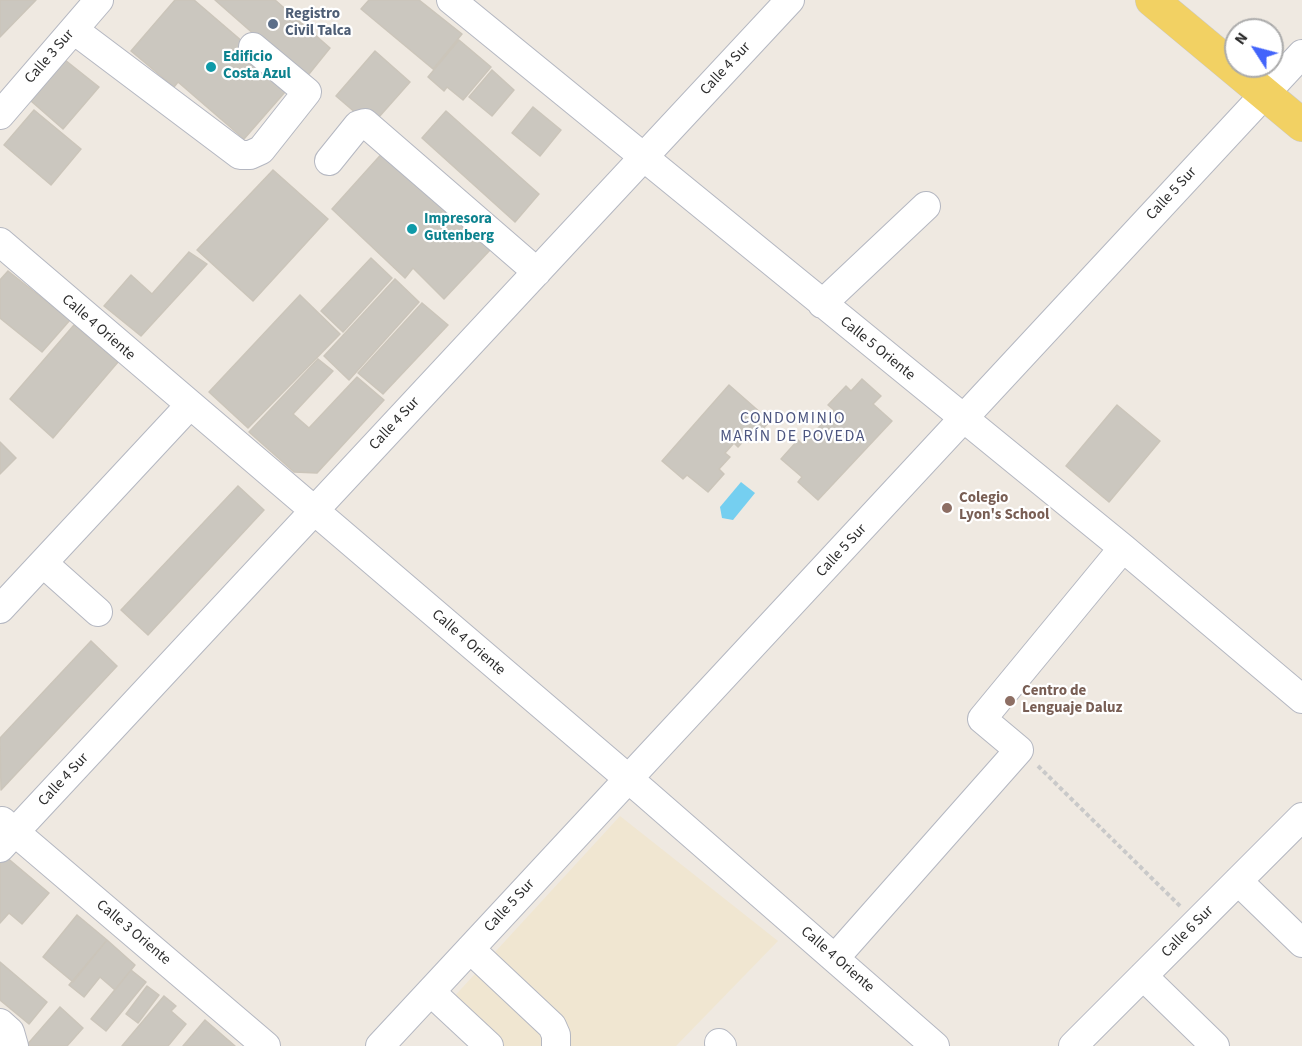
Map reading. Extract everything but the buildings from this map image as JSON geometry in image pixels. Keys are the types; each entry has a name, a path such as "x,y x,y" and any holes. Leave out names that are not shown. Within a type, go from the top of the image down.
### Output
{"main road":[{"path":"1152,0 1302,125"}],"street":[{"name":"Calle 3 Sur","path":"0,115 99,0"},
{"name":"Calle 5 Oriente","path":"451,0 1124,548 1302,699"},
{"name":"Calle 4 Sur","path":"5,834 314,511 790,0"},
{"path":"74,30 240,155 250,155 261,150 307,92 253,47"},
{"name":"Calle 5 Sur","path":"380,1046 1302,54"},
{"path":"328,161 358,125 365,123 537,272"},
{"path":"822,304 926,206"},
{"name":"Calle 4 Oriente","path":"0,242 189,406 628,779 935,1046"},
{"path":"0,609 189,406"},
{"path":"835,958 1019,750 982,719 1124,548"},
{"path":"43,563 98,612"},
{"name":"Calle 6 Sur","path":"1073,1046 1302,817"},
{"name":"Calle 3 Oriente","path":"5,834 266,1046"},
{"path":"1238,881 1302,943"},
{"path":"470,949 552,1026 556,1046"},
{"path":"1143,976 1215,1046"},
{"path":"431,992 489,1046"},
{"path":"0,1023 10,1032 14,1046"}],"path":[{"path":"1019,750 1060,786 1197,922"}],"shaded area":[{"path":"620,816 778,941 676,1046 474,1046 439,1013"}],"water":[{"path":"741,482 755,493 733,520 722,518 720,507"}],"place":[{"name":"Registro Civil Talca","path":"273,24"},
{"name":"Edificio Costa Azul","path":"211,67"},
{"name":"Impresora Gutenberg","path":"412,229"},
{"name":"Colegio Lyon's School","path":"947,508"},
{"name":"Centro de Lenguaje Daluz","path":"1010,701"}],"district":[{"name":"CONDOMINIO MARÍN DE POVEDA","path":"793,428"}]}
